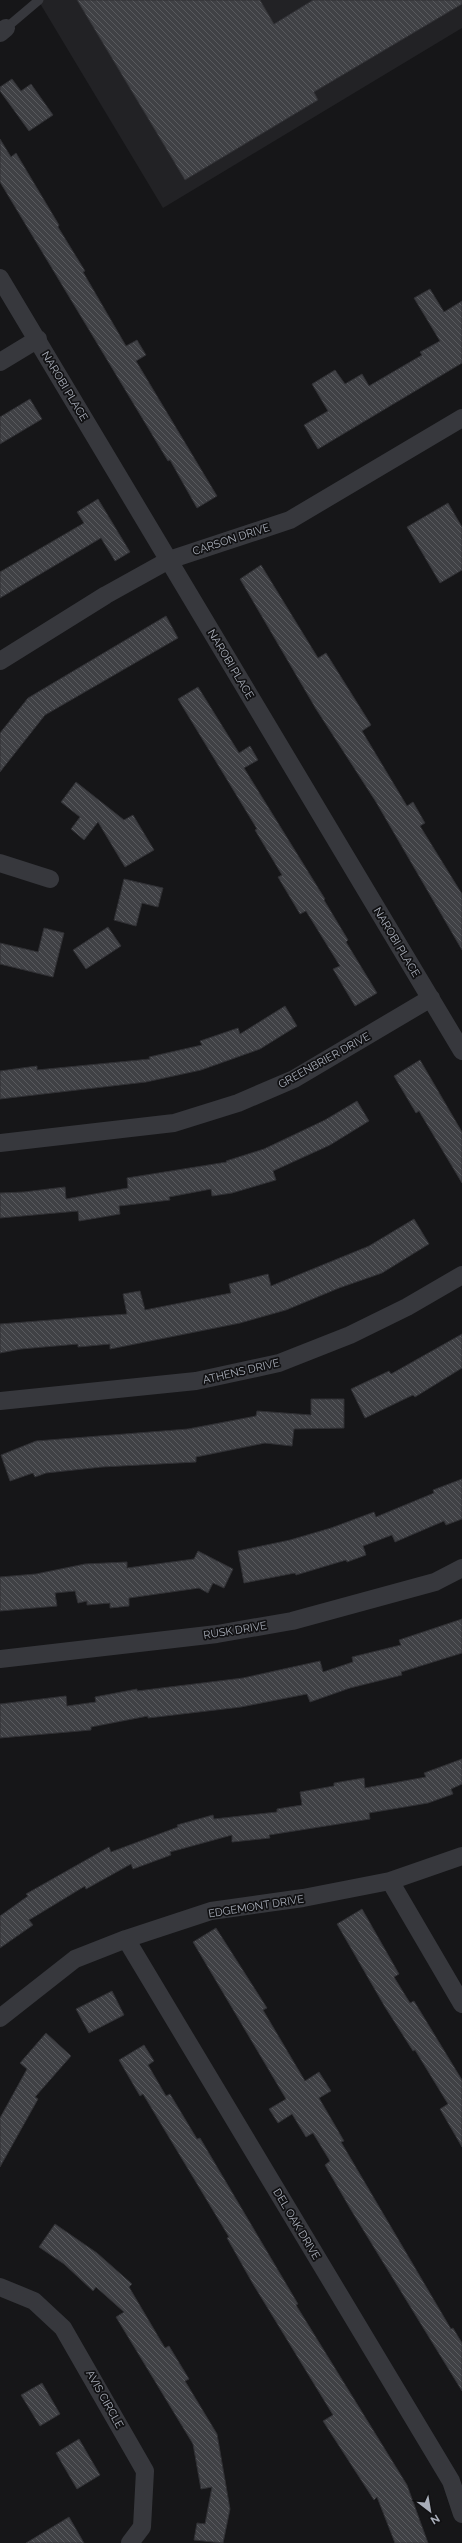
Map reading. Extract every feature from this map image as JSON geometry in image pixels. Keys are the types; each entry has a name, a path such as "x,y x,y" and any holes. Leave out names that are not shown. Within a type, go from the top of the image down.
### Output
{"street":[{"name":"NAROBI PLACE","path":"0,278 38,339 462,1051"},
{"path":"0,362 38,339"},
{"name":"CARSON DRIVE","path":"0,661 106,595 169,560 290,520 462,418"},
{"path":"0,863 50,880"},
{"name":"GREENBRIER DRIVE","path":"0,1143 174,1123 238,1104 294,1079 431,998"},
{"name":"ATHENS DRIVE","path":"0,1401 196,1381 279,1363 350,1335 407,1307 462,1275"},
{"name":"RUSK DRIVE","path":"0,1659 217,1634 292,1621 434,1582 462,1568"},
{"name":"EDGEMONT DRIVE","path":"0,2018 75,1959 126,1939 211,1911 303,1898 390,1881 462,1856"},
{"path":"390,1881 462,2004"},
{"name":"DEL OAK DRIVE","path":"126,1939 451,2481 462,2514"},
{"name":"AVIS CIRCLE","path":"0,2287 34,2301 63,2328 145,2471 142,2526 130,2543"}],"lane":[{"path":"3,31 39,0"}],"shaded area":[{"path":"38,0 462,0 462,28 163,208"}],"building":[{"path":"77,0 260,0 274,24 313,0 462,0 462,4 314,92 318,100 185,180"},
{"path":"12,79 21,91 31,84 53,115 29,131 0,91 0,87"},
{"path":"0,139 11,157 16,153 59,225 58,227 85,271 83,272 126,346 137,340 146,355 136,361 217,496 197,508 170,460 168,461 0,182"},
{"path":"430,289 444,312 462,301 462,363 318,449 304,425 328,411 312,384 335,370 345,384 362,374 369,386 422,355 420,352 440,341 414,298"},
{"path":"30,399 42,419 0,444 0,417"},
{"path":"98,499 130,552 115,561 101,538 0,598 0,572 84,523 77,512"},
{"path":"448,503 462,527 462,570 440,583 407,527"},
{"path":"261,565 318,658 326,653 371,725 362,731 407,806 413,802 425,823 420,826 462,894 462,950 376,802 316,709 240,579"},
{"path":"166,616 178,638 45,715 0,772 0,733 28,698"},
{"path":"198,687 239,753 250,746 258,760 244,768 325,899 324,900 348,940 346,942 377,993 355,1006 333,969 340,966 306,911 300,914 278,877 282,875 255,830 257,829 178,699"},
{"path":"76,782 124,820 133,815 154,850 125,867 98,822 84,840 71,829 80,817 61,802"},
{"path":"124,879 163,888 158,907 142,903 136,926 114,920"},
{"path":"108,927 121,946 86,969 73,950"},
{"path":"44,928 64,933 53,977 0,964 0,943 38,952"},
{"path":"285,1006 297,1026 260,1049 201,1070 146,1082 0,1099 0,1071 37,1066 37,1070 150,1059 149,1057 202,1045 200,1041 238,1028 240,1034"},
{"path":"420,1060 462,1132 462,1183 419,1111 416,1113 394,1076"},
{"path":"357,1101 369,1121 330,1145 273,1171 276,1180 232,1193 212,1196 211,1189 169,1197 170,1200 119,1206 120,1214 79,1221 78,1211 0,1218 0,1193 24,1192 65,1187 66,1199 128,1188 127,1178 227,1162 226,1161 264,1149 325,1120"},
{"path":"414,1219 429,1244 382,1273 339,1288 286,1310 240,1323 110,1349 110,1344 78,1347 78,1344 21,1349 0,1353 0,1324 127,1314 123,1294 140,1291 145,1310 231,1293 229,1284 268,1274 271,1286 369,1246"},
{"path":"462,1334 462,1368 415,1397 413,1395 365,1418 351,1389 389,1371 391,1374"},
{"path":"311,1399 344,1399 344,1428 294,1429 292,1446 265,1443 196,1457 196,1462 102,1467 46,1473 35,1477 33,1473 10,1481 1,1455 36,1441 188,1429 256,1416 257,1411 311,1415"},
{"path":"462,1479 462,1519 446,1525 444,1521 395,1542 392,1535 363,1546 366,1555 347,1562 346,1560 296,1575 295,1573 244,1583 238,1551 290,1540 331,1528 374,1512 376,1517 434,1493 433,1490"},
{"path":"198,1551 233,1569 224,1588 213,1583 208,1593 199,1588 129,1598 129,1606 110,1608 110,1603 87,1605 87,1601 78,1603 75,1591 55,1593 57,1606 0,1611 0,1577 36,1574 85,1564 127,1562 127,1568 194,1559"},
{"path":"462,1619 462,1653 401,1672 402,1675 350,1688 310,1702 307,1694 241,1707 148,1718 148,1716 91,1727 91,1730 0,1738 0,1704 66,1696 67,1706 96,1702 95,1697 137,1689 137,1691 243,1678 320,1661 323,1672 353,1662 352,1657 401,1645 399,1640"},
{"path":"462,1759 462,1784 451,1789 453,1794 428,1803 369,1813 370,1819 269,1835 270,1838 232,1842 232,1835 170,1852 171,1855 133,1869 131,1864 86,1889 85,1886 29,1920 33,1925 0,1948 0,1916 28,1896 26,1894 109,1847 111,1852 178,1827 177,1825 213,1815 214,1819 277,1812 277,1809 302,1805 300,1792 334,1786 334,1783 364,1778 365,1788 426,1777 424,1773"},
{"path":"362,1909 399,1974 394,1977 410,2003 414,2001 462,2080 462,2147 440,2109 448,2104 415,2050 413,2051 385,2007 337,1924"},
{"path":"216,1928 267,2008 263,2010 305,2081 319,2072 331,2091 319,2098 344,2141 341,2142 451,2329 453,2328 462,2343 462,2391 325,2165 330,2161 313,2133 306,2137 292,2114 278,2123 269,2109 286,2099 193,1942"},
{"path":"112,1991 124,2015 89,2033 76,2009"},
{"path":"46,2033 71,2056 35,2097 38,2099 0,2167 0,2118 27,2069 20,2063"},
{"path":"144,2045 154,2061 148,2065 166,2096 170,2094 197,2139 200,2138 298,2304 296,2305 407,2485 428,2543 395,2543 377,2497 374,2500 323,2421 333,2415 253,2284 227,2238 229,2237 143,2094 140,2096 119,2060"},
{"path":"55,2224 97,2253 132,2284 129,2287 165,2348 169,2346 189,2379 185,2381 217,2434 230,2509 223,2543 194,2540 197,2523 205,2524 212,2487 201,2489 193,2444 116,2317 124,2312 96,2287 93,2291 64,2264 39,2247"},
{"path":"42,2383 60,2414 40,2426 21,2395"},
{"path":"79,2439 100,2475 77,2489 56,2453"},
{"path":"69,2517 84,2543 26,2543"}]}
